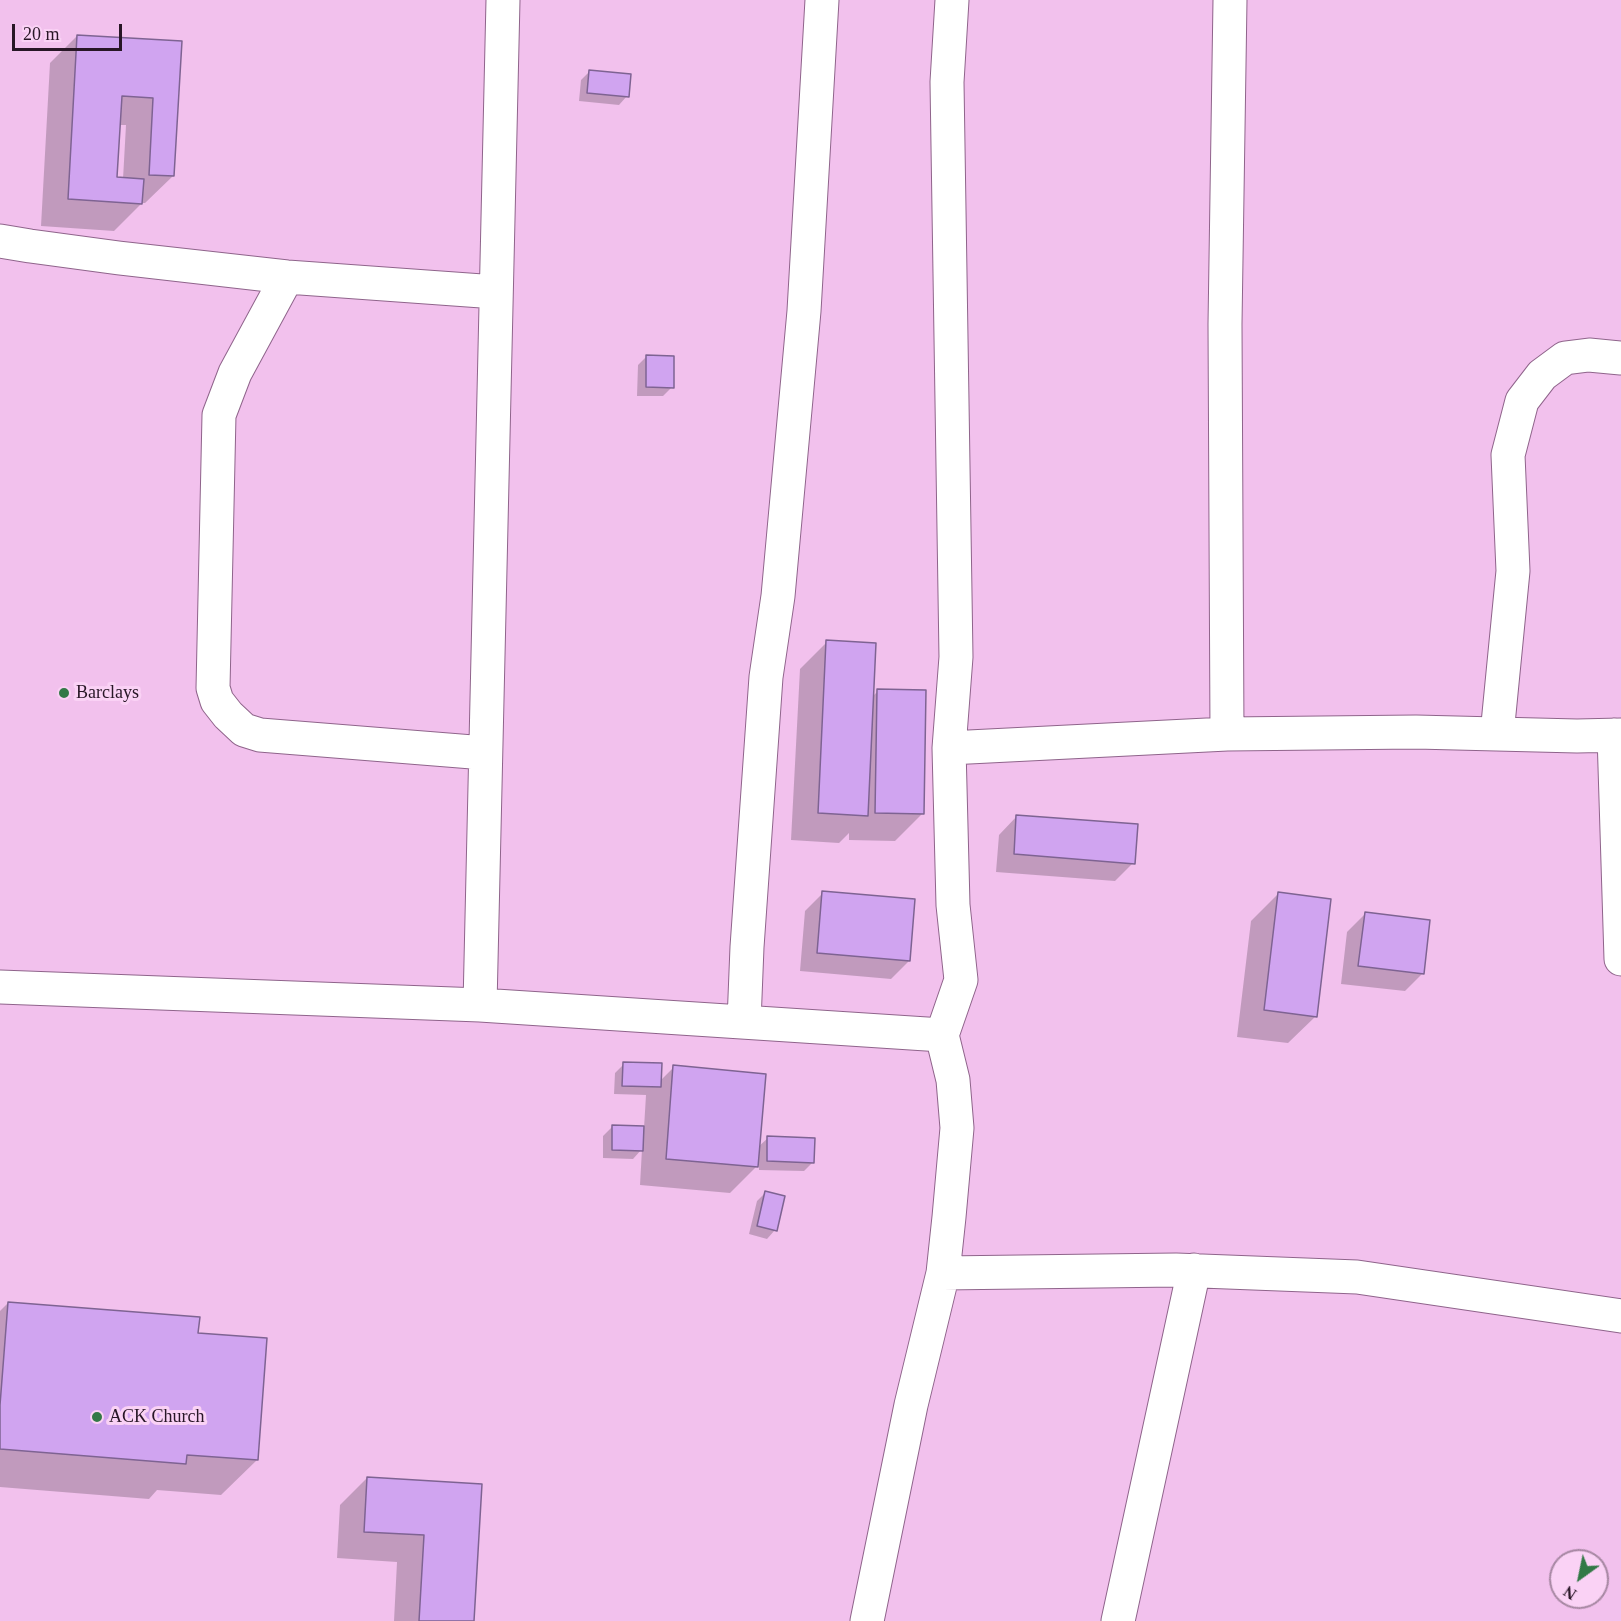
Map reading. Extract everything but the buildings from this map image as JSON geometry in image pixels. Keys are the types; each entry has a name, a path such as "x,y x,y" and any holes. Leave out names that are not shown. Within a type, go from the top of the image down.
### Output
{"street":[{"path":"480,1005 502,0"},
{"path":"744,1022 766,677 778,596 804,311 822,0"},
{"path":"867,1621 911,1405 944,1273 957,1128 953,1080 942,1035 961,980 953,905 949,748 956,657 947,82 952,0"},
{"path":"1227,734 1225,324 1230,0"},
{"path":"0,240 119,258 287,277 496,292"},
{"path":"287,277 235,373 219,415 213,687 217,701 244,730 260,735 485,753"},
{"path":"1497,734 1513,571 1508,455 1522,401 1542,375 1565,358 1589,355 1621,358"},
{"path":"949,748 1227,734 1416,732 1618,735 1621,959"},
{"path":"0,987 480,1005 942,1035"},
{"path":"944,1273 1194,1270 1357,1278 1621,1316"},
{"path":"1118,1621 1194,1270"}],"place":[{"name":"Barclays","path":"64,693"},
{"name":"ACK Church","path":"97,1417"}]}
